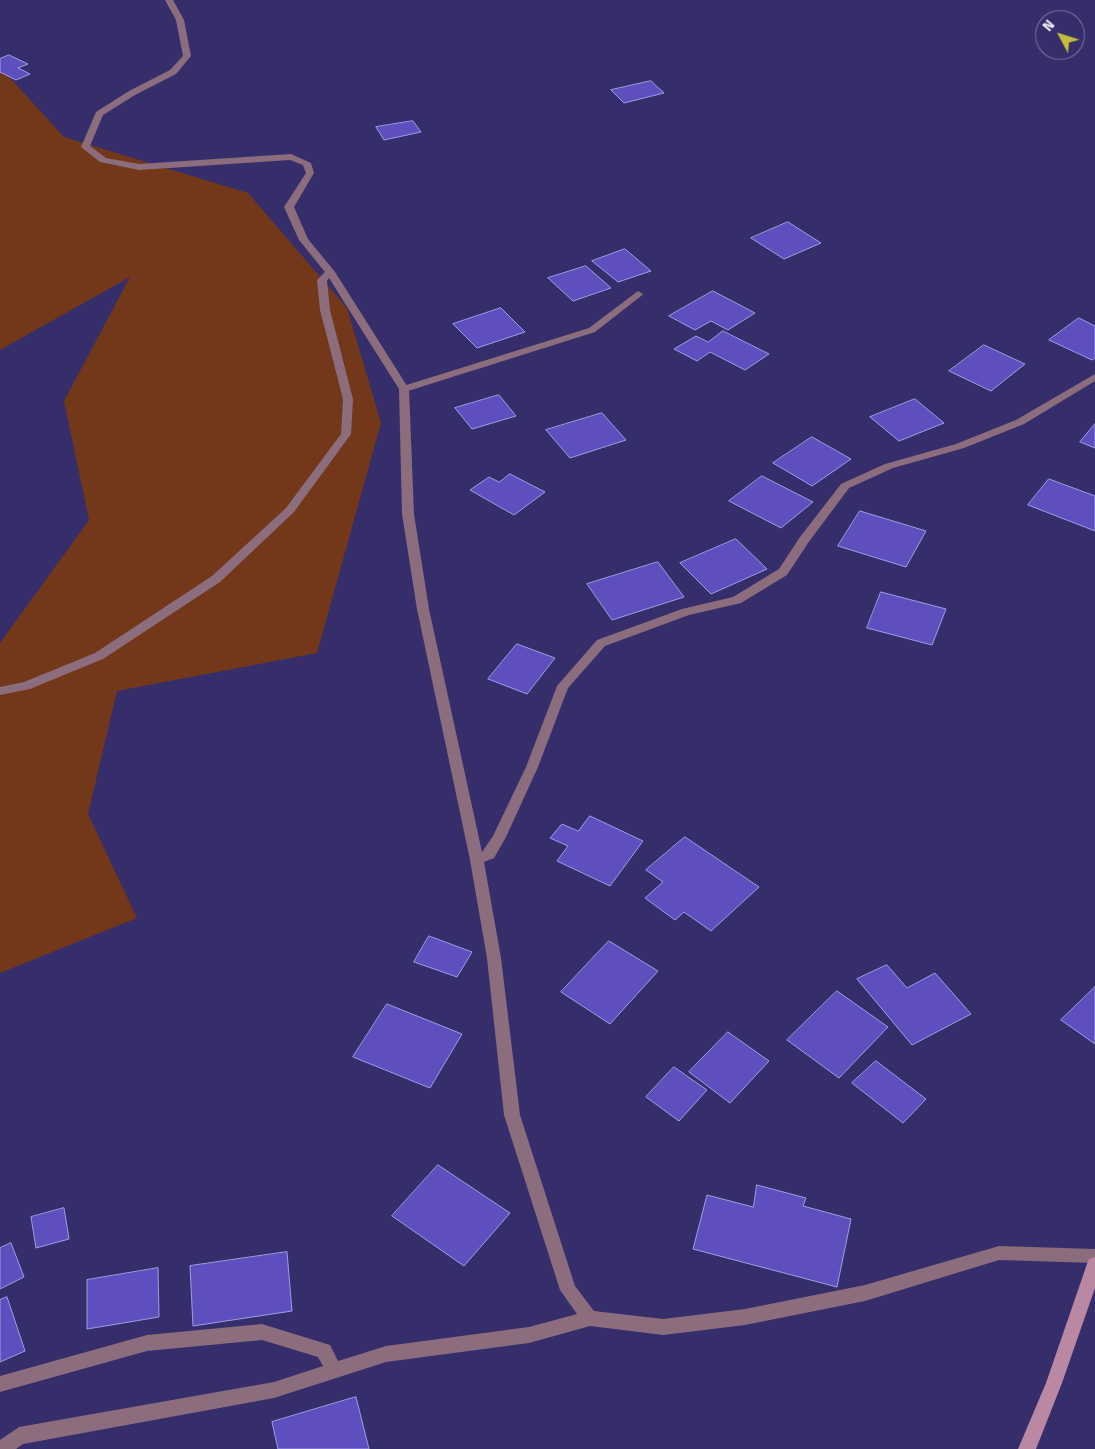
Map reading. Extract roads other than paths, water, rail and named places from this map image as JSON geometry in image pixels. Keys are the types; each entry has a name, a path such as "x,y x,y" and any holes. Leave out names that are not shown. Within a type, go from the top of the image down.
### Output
{"main road":[{"path":"1027,1449 1054,1383 1095,1264"}],"street":[{"path":"169,0 180,20 187,56 173,72 132,93 99,114 85,147 103,160 139,167 291,157 307,163 310,173 288,207 304,240 330,272 404,389 408,514 423,610 478,860 494,958 512,1115 568,1290 590,1318"},
{"path":"0,691 26,686 99,656 216,579 290,510 346,434 348,399 325,310 322,280 330,272"},
{"path":"404,389 592,330 638,294"},
{"path":"478,860 489,854 499,837 532,767 563,686 601,643 686,612 738,600 783,572 804,540 845,486 889,466 960,446 1020,422 1095,377"},
{"path":"2,1449 19,1436 274,1390 386,1354 529,1335 590,1318 663,1327 745,1317 864,1293 999,1253 1095,1256"},
{"path":"0,1384 147,1343 262,1332 324,1351 334,1371"}]}
